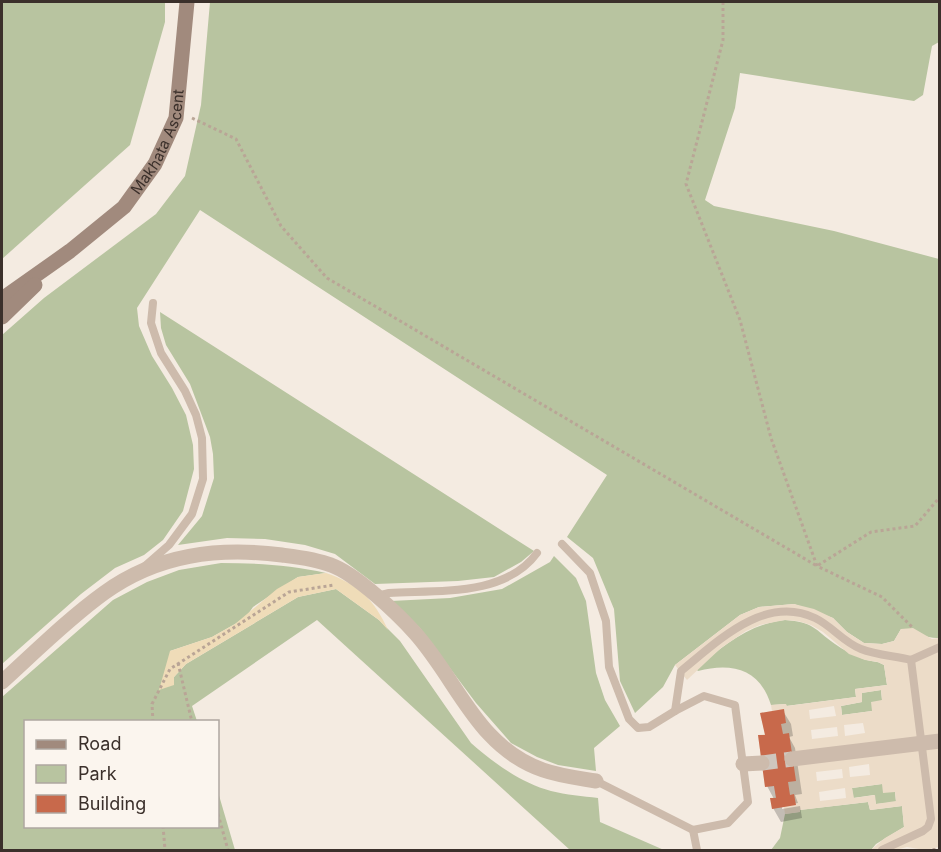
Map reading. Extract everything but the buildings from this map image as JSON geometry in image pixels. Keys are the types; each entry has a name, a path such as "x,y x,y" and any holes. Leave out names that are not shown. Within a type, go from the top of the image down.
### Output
{"main road":[{"name":"Makhata Ascent","path":"2,299 70,251 124,207 155,164 176,118 187,2"},
{"name":"Makhata Ascent","path":"2,317 70,251"}],"street":[{"path":"2,682 105,592 134,575 179,558 221,551 303,557 330,564 354,578 415,633 479,724 505,750 541,769 596,781"},
{"path":"792,759 939,741"},
{"path":"743,765 762,762"}],"lane":[{"path":"134,575 169,544 192,514 203,479 202,438 196,415 185,391 161,353 151,323 153,303"},
{"path":"562,544 590,573 606,621 609,666 629,719 638,728 649,727 704,696 735,705 748,802 728,823 693,830 596,781"},
{"path":"376,597 389,593 482,586 517,574 537,553"},
{"path":"675,711 681,671 725,635 755,617 782,612 797,613 814,618 830,627 843,640 861,650 910,660 939,647"},
{"path":"882,850 924,831 931,819 910,660"},
{"path":"693,830 697,850"}],"path":[{"path":"723,2 723,40 686,184 740,320 771,438 817,566"},
{"path":"176,111 236,139 281,226 327,278 817,566 882,597 913,628"},
{"path":"817,566 871,532 915,526 939,496"},
{"path":"153,720 152,704 170,669 178,663 289,592 347,584 354,578"},
{"path":"178,663 192,720"},
{"path":"219,818 228,850"},
{"path":"163,828 165,850"}],"green space":[{"path":"2,2 165,2 165,22 130,145 2,259"},
{"path":"210,2 939,2 939,42 932,46 923,95 914,101 740,73 735,108 705,200 714,206 834,231 939,259 939,638 901,629 894,641 882,644 864,643 847,632 833,618 794,604 759,607 740,615 675,665 663,687 635,713 620,681 614,609 593,558 567,537 607,475 200,210 137,308 139,326 152,356 186,415 193,445 194,469 183,511 163,540 144,555 115,568 81,594 2,664 2,335 44,298 156,214 185,176 201,105"},
{"path":"160,312 534,551 521,562 494,577 458,581 375,584 335,554 305,545 265,539 227,538 178,545 202,516 214,478 213,454 210,437 190,384 166,345 161,328"},
{"path":"554,556 576,578 586,601 596,673 605,700 620,726 594,748 596,771 558,765 511,743 476,703 420,628 391,601 450,598 502,589 550,562"},
{"path":"221,563 248,563 326,573 298,577 253,607 246,617 235,624 212,637 170,651 174,677 186,664 298,597 336,589 379,620 400,641 471,743 489,758 519,778 540,787 563,794 598,798 600,822 664,850 570,850 317,620 192,706 197,720 24,720 24,828 219,828 219,795 235,850 2,850 2,697 113,600 147,582 179,570"},
{"path":"785,620 802,622 813,627 845,650 884,665 887,685 855,689 856,697 786,706 786,704 771,705 760,683 743,671 722,667 698,671 696,669 737,637 759,626"},
{"path":"881,690 882,700 872,711 842,715 841,706 862,702 861,693"},
{"path":"882,784 895,792 896,802 876,804 874,795 853,798 852,788"},
{"path":"868,802 870,810 902,806 904,827 876,844 871,850 771,850 780,838 785,814 799,812 799,810"}],"sand":[{"path":"326,573 347,582 364,594 383,619 388,630 379,620 336,589 298,597 186,664 174,677 174,685 159,690 170,651 212,637 235,624 277,589 298,577"}],"shaded area":[{"path":"794,604 814,609 833,618 847,632 864,643 882,644 894,641 901,629 913,628 932,639 939,638 939,847 925,850 907,847 895,850 871,850 885,838 904,827 902,806 870,810 868,802 800,810 800,812 785,814 784,807 772,809 770,798 776,797 774,786 765,787 758,735 765,734 760,713 772,711 771,705 786,704 787,706 856,697 855,689 887,685 884,665 849,654 811,625 785,620 760,625 746,631 721,648 687,680 675,665 740,615 759,607","holes":["881,690 882,700 871,702 872,711 842,715 841,706 862,702 862,693","834,706 836,716 810,719 809,710","863,723 865,733 845,736 844,725","837,727 838,736 812,739 811,730","869,764 870,775 850,777 849,767","842,769 843,778 817,781 816,772","882,784 883,793 895,792 896,801 876,804 875,795 854,798 852,788","845,788 846,798 820,801 819,792"]}],"tunnel":[{"path":"762,763 792,759"}]}
